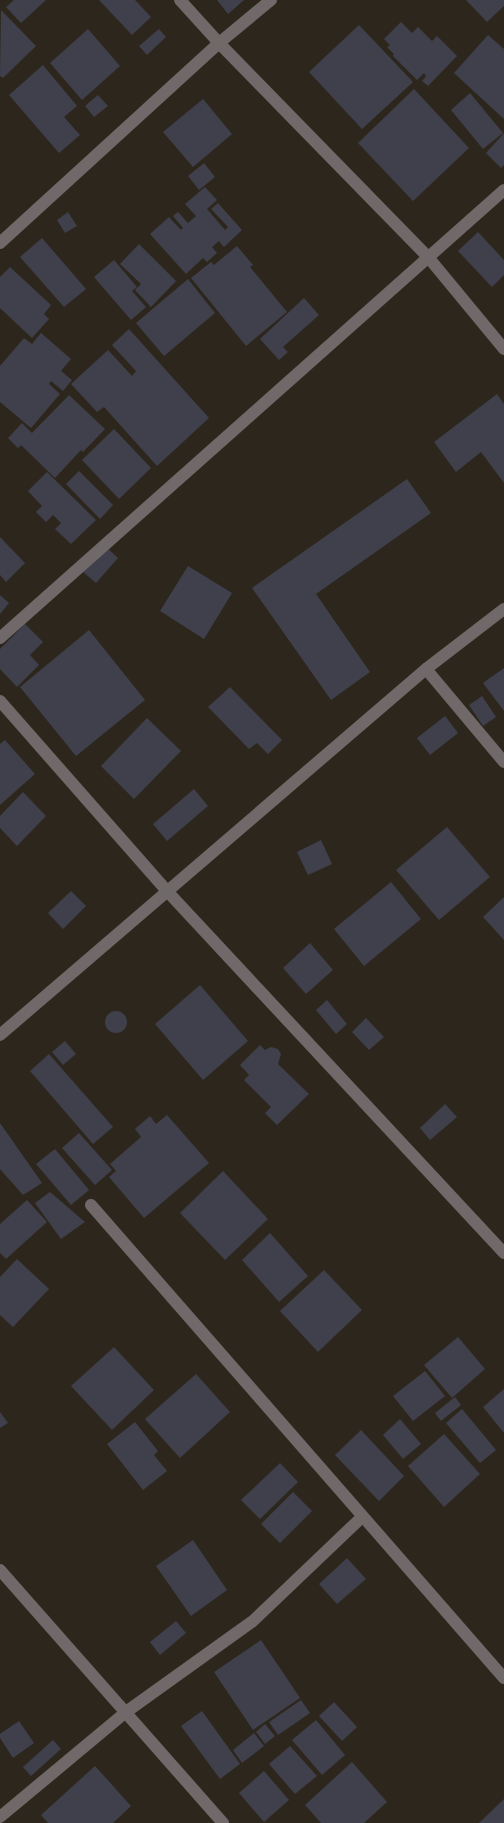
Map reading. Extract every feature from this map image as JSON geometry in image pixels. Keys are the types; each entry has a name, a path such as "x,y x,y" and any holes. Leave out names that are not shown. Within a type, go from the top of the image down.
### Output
{"street":[{"path":"180,0 219,43 428,257 504,349"},
{"path":"0,243 219,43 271,0"},
{"path":"0,638 504,190"},
{"path":"0,1036 426,669 504,609"},
{"path":"426,669 504,762"},
{"path":"0,700 167,891 504,1253"},
{"path":"91,1205 504,1678"},
{"path":"0,1817 126,1712 253,1621 362,1517"},
{"path":"0,1570 224,1823"}],"building":[{"path":"14,0 46,0 21,23 6,7"},
{"path":"99,0 135,0 151,17 132,35"},
{"path":"217,0 244,0 228,14"},
{"path":"466,0 504,0 504,6 487,22"},
{"path":"1,10 36,46 3,78 0,76"},
{"path":"401,22 412,33 418,27 432,41 437,36 457,56 428,86 422,81 426,76 424,73 417,80 393,56 394,54 387,47 390,45 384,39"},
{"path":"359,25 413,82 362,129 309,72"},
{"path":"88,29 120,66 82,100 50,63"},
{"path":"159,29 166,37 147,55 139,46"},
{"path":"488,35 504,49 504,119 454,73"},
{"path":"43,65 77,106 64,117 80,135 59,153 9,95"},
{"path":"414,89 469,148 413,201 358,143"},
{"path":"470,93 503,133 483,149 451,110"},
{"path":"98,95 108,106 94,117 85,106"},
{"path":"203,99 232,134 193,167 163,132"},
{"path":"504,133 504,165 501,168 486,153"},
{"path":"204,163 215,177 199,190 188,176"},
{"path":"205,187 217,200 207,209 225,230 228,227 211,209 218,203 242,230 224,247 219,241 212,247 217,253 207,262 203,258 186,274 150,234 169,217 181,230 183,228 173,216 178,212 188,223 196,216 185,204"},
{"path":"68,212 77,226 65,233 57,220"},
{"path":"478,232 504,260 504,275 492,287 458,251"},
{"path":"42,238 86,289 64,307 20,257"},
{"path":"139,244 176,281 151,307 135,290 141,284 120,264"},
{"path":"237,246 253,265 250,267 287,312 246,346 191,278 211,262 214,265"},
{"path":"114,260 137,287 132,291 146,307 131,320 94,277"},
{"path":"10,267 51,305 44,314 49,319 32,338 0,308 0,277"},
{"path":"188,279 215,313 164,356 136,323"},
{"path":"304,298 319,315 283,347 288,352 279,360 260,339"},
{"path":"129,329 209,418 157,466 104,407 97,412 71,384 108,350 132,376 136,371 112,345"},
{"path":"41,333 71,359 61,371 72,380 63,391 51,381 49,384 60,394 31,428 0,402 0,366 24,338 32,344"},
{"path":"497,394 504,404 504,483 481,452 456,472 434,442"},
{"path":"69,395 105,429 83,452 81,450 55,478 21,445 18,448 8,438 22,423 32,433"},
{"path":"114,429 151,468 119,499 82,460"},
{"path":"79,471 113,505 100,519 66,484"},
{"path":"47,472 96,520 71,544 55,529 61,523 53,515 46,522 36,512 42,506 28,491"},
{"path":"407,479 431,513 316,594 370,672 331,700 252,588"},
{"path":"0,537 25,563 6,582 0,575"},
{"path":"105,546 118,558 96,583 82,571"},
{"path":"188,566 232,593 204,639 160,611"},
{"path":"0,595 9,603 0,614"},
{"path":"25,624 43,642 30,655 39,665 17,687 0,669 0,649"},
{"path":"89,630 145,700 76,756 20,687"},
{"path":"504,668 504,711 483,683"},
{"path":"230,687 282,740 268,754 257,743 249,749 208,707"},
{"path":"482,696 496,717 483,726 469,705"},
{"path":"445,716 458,733 430,755 417,738"},
{"path":"147,718 181,751 134,799 101,766"},
{"path":"5,740 35,774 0,805 0,744"},
{"path":"194,789 208,806 167,841 153,824"},
{"path":"23,792 46,816 17,846 0,828 0,816"},
{"path":"447,827 490,877 439,920 396,870"},
{"path":"321,840 332,864 308,875 297,852"},
{"path":"391,882 421,919 364,966 334,929"},
{"path":"71,891 86,906 63,929 48,913"},
{"path":"504,897 504,940 483,917"},
{"path":"310,943 333,970 306,994 283,968"},
{"path":"200,985 248,1041 203,1080 155,1024"},
{"path":"327,1000 347,1024 336,1034 316,1010"},
{"path":"116,1011 126,1018 127,1022 120,1032 116,1033 106,1026 105,1022 112,1012"},
{"path":"366,1018 384,1037 369,1050 352,1032"},
{"path":"65,1041 76,1054 63,1065 52,1052"},
{"path":"260,1045 265,1050 271,1047 278,1049 281,1054 278,1064 309,1094 277,1125 265,1113 271,1107 244,1080 249,1075 240,1065"},
{"path":"49,1054 113,1127 93,1144 30,1071"},
{"path":"445,1104 457,1117 430,1140 420,1128"},
{"path":"167,1115 209,1163 144,1218 109,1177 116,1171 110,1164 141,1137 135,1129 150,1116 156,1124"},
{"path":"0,1123 42,1183 23,1195 0,1169"},
{"path":"79,1133 112,1170 95,1185 62,1148"},
{"path":"55,1149 89,1190 71,1205 36,1164"},
{"path":"223,1171 268,1219 225,1260 180,1213"},
{"path":"50,1192 85,1222 61,1239 35,1203"},
{"path":"27,1200 47,1222 6,1259 0,1253 0,1224"},
{"path":"270,1233 308,1276 279,1302 242,1260"},
{"path":"17,1259 49,1289 13,1327 0,1315 0,1277"},
{"path":"324,1270 362,1310 318,1352 280,1311"},
{"path":"458,1337 485,1369 452,1398 424,1365"},
{"path":"114,1347 154,1390 112,1430 71,1386"},
{"path":"425,1371 445,1396 413,1421 393,1396"},
{"path":"196,1374 230,1412 180,1458 145,1419"},
{"path":"504,1389 504,1433 483,1407"},
{"path":"455,1397 461,1405 441,1421 435,1413"},
{"path":"462,1409 496,1450 480,1463 446,1423"},
{"path":"0,1412 8,1423 0,1428"},
{"path":"400,1419 421,1444 403,1459 383,1435"},
{"path":"135,1422 158,1451 154,1455 167,1471 143,1490 107,1444"},
{"path":"361,1430 404,1476 379,1501 335,1455"},
{"path":"444,1434 480,1474 444,1507 408,1466"},
{"path":"280,1463 298,1482 260,1519 241,1500"},
{"path":"293,1492 312,1511 280,1543 261,1524"},
{"path":"193,1540 227,1590 191,1616 156,1566"},
{"path":"347,1558 366,1579 337,1604 319,1584"},
{"path":"176,1621 186,1633 160,1655 150,1642"},
{"path":"261,1640 300,1698 253,1730 214,1672"},
{"path":"301,1700 310,1713 278,1735 269,1722"},
{"path":"334,1702 357,1727 342,1741 319,1716"},
{"path":"202,1711 240,1764 220,1779 181,1726"},
{"path":"316,1720 345,1755 322,1775 292,1740"},
{"path":"19,1721 34,1743 13,1758 0,1738 0,1734"},
{"path":"265,1724 275,1736 265,1744 256,1732"},
{"path":"254,1733 264,1746 242,1763 233,1750"},
{"path":"53,1740 61,1749 31,1776 23,1767"},
{"path":"290,1746 317,1776 295,1794 269,1764"},
{"path":"352,1762 387,1802 364,1823 321,1823 305,1805"},
{"path":"95,1766 131,1806 113,1823 48,1823 41,1815"},
{"path":"264,1771 289,1800 264,1822 239,1793"},
{"path":"504,1799 504,1823 479,1823"}]}
